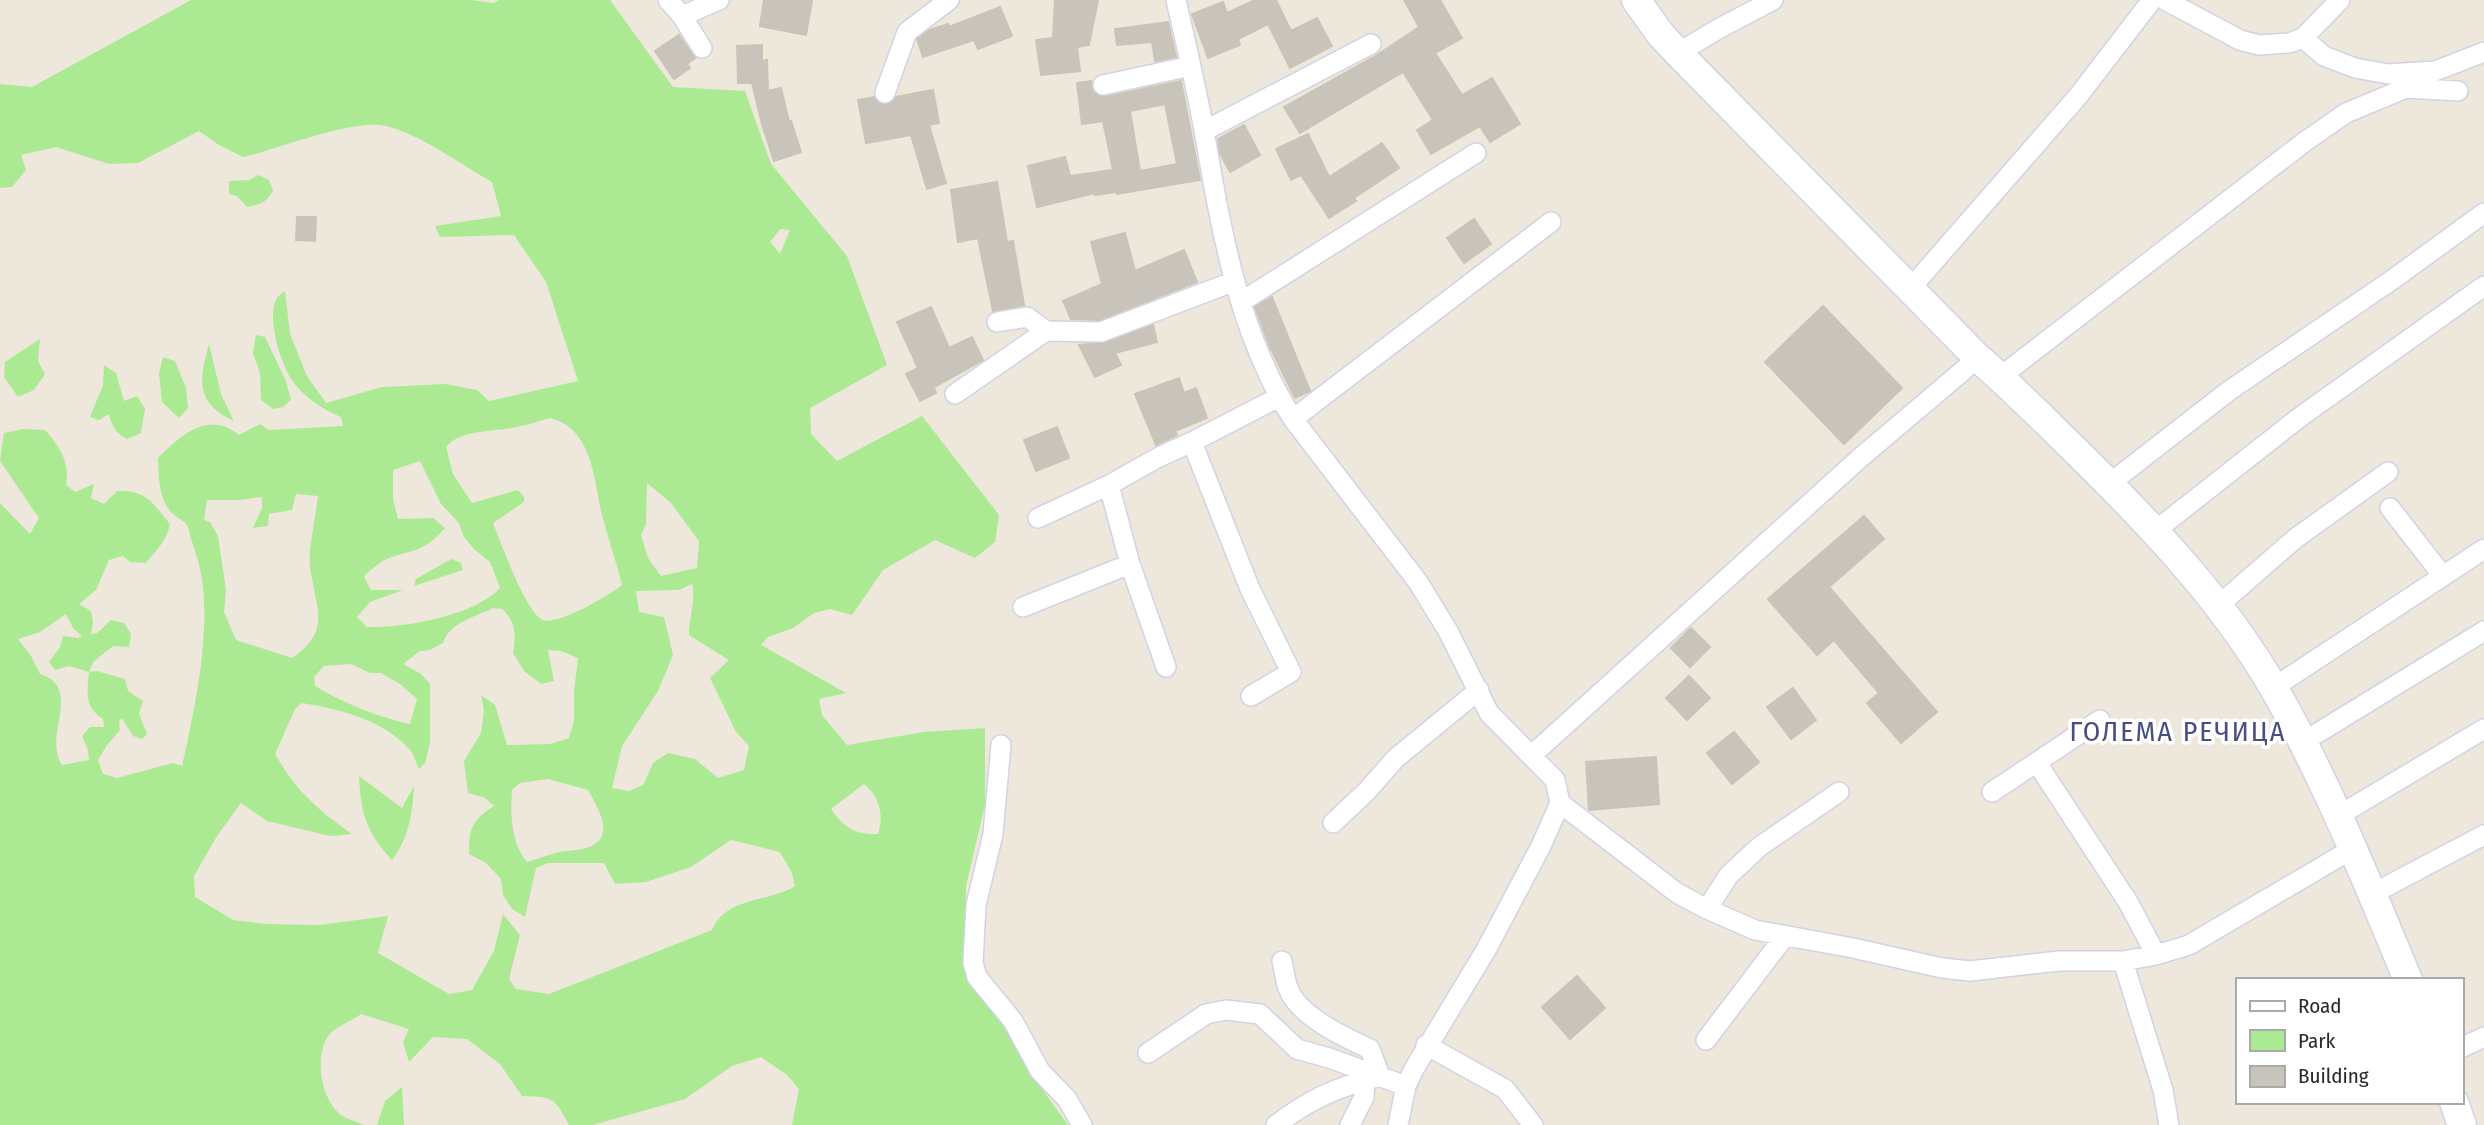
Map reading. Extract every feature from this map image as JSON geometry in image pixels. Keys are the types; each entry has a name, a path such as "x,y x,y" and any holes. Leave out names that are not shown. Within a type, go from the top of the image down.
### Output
{"main road":[{"path":"1636,0 1661,35 1678,53 1978,358 2109,484 2155,531 2219,605 2273,688 2303,742 2354,849 2407,978"}],"street":[{"path":"668,0 682,16 702,48"},
{"path":"682,16 719,0"},
{"path":"885,93 907,32 949,0"},
{"path":"1176,0 1204,131 1213,189 1235,281 1255,343 1279,397 1418,582 1479,690 1489,713 1555,779 1560,803 1541,846 1486,950 1426,1045 1406,1086 1398,1125"},
{"path":"1678,53 1773,0"},
{"path":"1910,289 2079,94 2152,0"},
{"path":"2165,0 2240,40 2259,45 2289,43 2303,38 2340,0"},
{"path":"2303,38 2324,57 2355,68 2388,74 2435,71 2484,52"},
{"path":"1204,131 1371,44"},
{"path":"1103,85 1191,66"},
{"path":"2000,377 2346,113 2406,88 2458,92"},
{"path":"1241,302 1476,153"},
{"path":"2109,484 2230,390 2484,214"},
{"path":"1293,419 1551,222"},
{"path":"997,322 1027,317 1046,331 1101,332 1235,281"},
{"path":"2155,531 2300,417 2484,286"},
{"path":"955,394 1046,331"},
{"path":"1532,755 1860,458 1978,358"},
{"path":"1038,518 1110,485 1159,457 1279,397"},
{"path":"1192,442 1250,589 1291,672 1251,696"},
{"path":"2219,605 2296,538 2389,472"},
{"path":"1110,485 1130,565 1166,667"},
{"path":"2390,508 2443,576"},
{"path":"2273,688 2484,549"},
{"path":"1024,607 1130,565"},
{"path":"2303,742 2484,631"},
{"path":"1333,823 1367,791 1396,758 1479,690"},
{"path":"1992,792 2100,720"},
{"path":"2338,816 2484,729"},
{"path":"1001,745 993,834 976,905 973,963 977,977 1013,1021 1040,1071 1067,1099 1082,1125"},
{"path":"2037,763 2128,902 2156,955"},
{"path":"1707,909 1729,875 1759,847 1839,792"},
{"path":"1560,803 1677,893 1755,930 1942,968 1970,971 2059,961 2123,961 2189,945 2354,849"},
{"path":"2372,894 2484,835"},
{"path":"1706,1040 1785,936"},
{"path":"1282,961 1288,990 1306,1012 1337,1034 1370,1049 1373,1078 1350,1125"},
{"path":"2123,961 2163,1090 2169,1125"},
{"path":"1148,1053 1206,1014 1226,1010 1260,1014 1297,1049 1373,1078 1406,1086"},
{"path":"2463,1047 2484,1037"},
{"path":"1426,1045 1505,1088 1533,1125"},
{"path":"1276,1125 1302,1105 1353,1082 1373,1078"}],"green space":[{"path":"191,0 471,0 493,3 499,0 610,0 673,87 745,91 771,164 847,256 887,365 810,408 811,434 837,461 922,416 999,515 995,542 975,558 935,540 883,570 852,615 830,609 814,613 793,628 768,637 761,645 846,693 819,699 822,715 847,745 924,732 985,728 985,805 966,886 965,962 971,980 1004,1027 1032,1075 1068,1125 792,1125 799,1089 787,1075 761,1057 732,1066 685,1099 593,1125 569,1125 552,1100 522,1096 500,1064 467,1039 433,1037 409,1062 403,1042 409,1029 361,1014 329,1035 321,1055 321,1066 325,1090 336,1110 344,1117 364,1125 0,1125 0,503 30,534 39,518 0,461 4,433 23,429 45,430 63,455 67,469 66,485 75,492 94,484 91,498 104,504 117,491 143,495 170,524 164,540 146,563 130,562 123,556 109,560 96,590 79,604 91,611 91,634 97,633 111,620 124,623 131,634 129,647 113,646 93,662 89,672 97,671 125,679 128,691 143,701 139,714 147,734 142,739 133,736 122,718 119,721 120,730 98,760 103,774 117,778 173,763 182,766 200,673 204,626 201,573 188,527 172,513 164,501 158,458 186,434 206,425 227,428 239,435 260,424 269,430 343,426 341,417 319,406 306,395 286,369 273,316 279,296 285,291 290,334 307,376 326,403 382,387 445,384 477,390 489,401 578,381 546,282 514,235 440,237 435,226 501,216 492,182 427,143 386,126 355,126 243,157 199,131 138,163 109,164 56,147 21,155 26,170 12,187 0,188 0,84 32,87","holes":["780,229 790,230 780,254 770,242","550,418 564,423 582,443 593,469 601,511 622,585 607,596 550,621 536,615 529,605 493,523 524,502 524,497 518,490 472,503 453,474 446,447 452,441 469,434 516,427","420,461 441,504 459,523 464,537 474,549 490,562 500,588 488,598 457,613 400,625 367,627 357,617 370,602 403,590 371,590 364,576 384,560 424,546 445,528 433,518 398,519 393,499 393,470","647,483 671,503 699,541 697,568 661,576 648,558 641,535 646,524","296,494 318,496 310,559 317,606 317,627 305,648 292,658 236,640 224,612 226,590 218,536 210,522 204,520 207,500 262,497 262,508 253,528 268,526 269,514 292,510","692,584 689,635 729,660 710,678 736,732 749,746 744,770 718,778 695,759 668,753 653,763 643,785 629,791 612,788 622,746 658,691 673,655 664,617 639,612 636,591 679,590","493,608 502,609 514,629 513,653 524,671 541,684 554,681 548,650 561,651 578,658 574,721 569,738 551,744 507,745 495,705 481,695 484,710 481,733 464,761 468,793 485,798 494,806 476,820 470,838 469,854 486,863 501,879 503,895 512,909 525,917 536,868 548,863 604,863 615,884 646,882 691,867 731,840 780,852 792,873 795,886 728,911 712,930 549,994 516,989 509,979 520,935 503,914 494,951 472,990 449,994 378,953 388,916 319,925 267,924 233,920 195,897 194,876 217,836 241,803 267,821 330,836 352,834 309,799 291,779 275,754 295,709 302,703 346,713 374,723 399,739 411,751 419,769 425,763 430,743 430,684 421,674 403,664 420,651 430,650 443,643 451,630","66,614 73,628 82,636 63,636 60,647 49,662 55,670 69,666 89,672 90,704 103,719 104,727 90,727 82,736 89,760 62,765 56,740 61,701 59,690 53,681 40,674 18,639 40,632","351,664 370,673 381,673 400,684 417,699 410,724 361,709 315,686 314,677 324,666","548,779 588,790 597,806 603,831 601,838 586,848 559,852 527,862 518,846 512,818 512,790 520,783","864,784 874,795 879,807 881,820 878,834 857,832 841,821 831,809"]},
{"path":"258,175 269,180 273,191 265,201 247,207 237,196 229,194 229,181 249,180"},
{"path":"256,335 265,337 286,381 291,400 283,407 273,409 261,400 260,373 253,353"},
{"path":"40,339 38,361 45,374 34,390 18,397 4,377 5,362"},
{"path":"209,344 221,394 234,421 212,407 203,390 203,369"},
{"path":"163,357 175,361 186,388 188,408 179,418 162,402 159,373"},
{"path":"104,365 116,373 124,401 137,396 145,409 141,433 127,439 115,429 109,414 99,420 90,417 103,385"},
{"path":"451,559 461,563 463,570 414,586 416,579"},
{"path":"359,776 402,808 414,786 409,825 392,860 366,822"},
{"path":"402,1087 404,1125 377,1125 385,1101"}],"building":[{"path":"764,0 812,0 806,35 760,26"},
{"path":"1055,0 1098,0 1089,45 1077,47 1080,71 1041,75 1036,40 1053,38"},
{"path":"1255,0 1276,0 1291,31 1317,18 1332,46 1290,68 1268,24 1238,39 1240,45 1208,58 1192,14 1223,2 1227,13"},
{"path":"1404,0 1440,0 1462,38 1435,53 1462,95 1492,78 1520,124 1490,142 1480,126 1431,154 1417,130 1433,120 1403,72 1300,133 1284,107 1377,55 1419,27"},
{"path":"1000,7 1012,36 978,49 974,40 923,57 917,39 930,30 948,24 949,27"},
{"path":"1168,22 1176,57 1155,61 1152,42 1117,45 1115,29"},
{"path":"679,35 695,58 687,64 690,68 674,79 655,51"},
{"path":"762,45 762,61 767,60 768,91 781,88 789,122 791,121 801,152 774,161 752,83 738,83 737,46"},
{"path":"1091,81 1094,93 1105,97 1181,81 1200,180 1117,194 1095,193 1037,207 1028,166 1065,157 1070,176 1113,170 1103,121 1082,124 1077,83","holes":["1165,104 1177,164 1140,171 1130,111"]},
{"path":"933,90 939,123 929,125 946,183 927,189 911,135 866,143 858,100 874,97 880,104 886,105 896,97"},
{"path":"1244,125 1260,155 1230,172 1220,153 1218,139"},
{"path":"1308,134 1329,177 1382,143 1399,168 1329,218 1301,175 1291,180 1276,149"},
{"path":"997,182 1007,242 1013,241 1024,305 993,311 978,238 958,242 951,190"},
{"path":"297,217 316,217 315,241 296,240"},
{"path":"1474,219 1491,244 1464,263 1447,238"},
{"path":"1125,233 1135,271 1184,250 1197,282 1099,320 1071,319 1063,301 1102,284 1091,242"},
{"path":"1272,297 1310,391 1295,398 1270,347 1255,307"},
{"path":"1823,306 1902,388 1844,444 1765,362"},
{"path":"931,307 949,348 972,337 983,360 934,387 936,393 920,401 906,374 918,368 897,322"},
{"path":"1153,325 1157,342 1115,353 1121,365 1095,377 1079,345 1105,343"},
{"path":"1179,378 1184,393 1196,388 1207,418 1175,431 1177,435 1156,445 1135,394"},
{"path":"1057,427 1069,458 1036,471 1024,440"},
{"path":"1864,516 1884,539 1829,587 1937,712 1901,743 1867,703 1879,693 1834,640 1817,655 1768,599"},
{"path":"1691,628 1710,647 1690,667 1671,648"},
{"path":"1689,676 1710,698 1687,720 1666,698"},
{"path":"1793,688 1816,720 1791,739 1767,707"},
{"path":"1734,732 1759,762 1732,784 1707,753"},
{"path":"1656,757 1659,804 1589,810 1586,762"},
{"path":"1577,976 1605,1008 1570,1039 1542,1007"}],"district":[{"name":"ГОЛЕМА РЕЧИЦА","path":"2178,731"}]}
